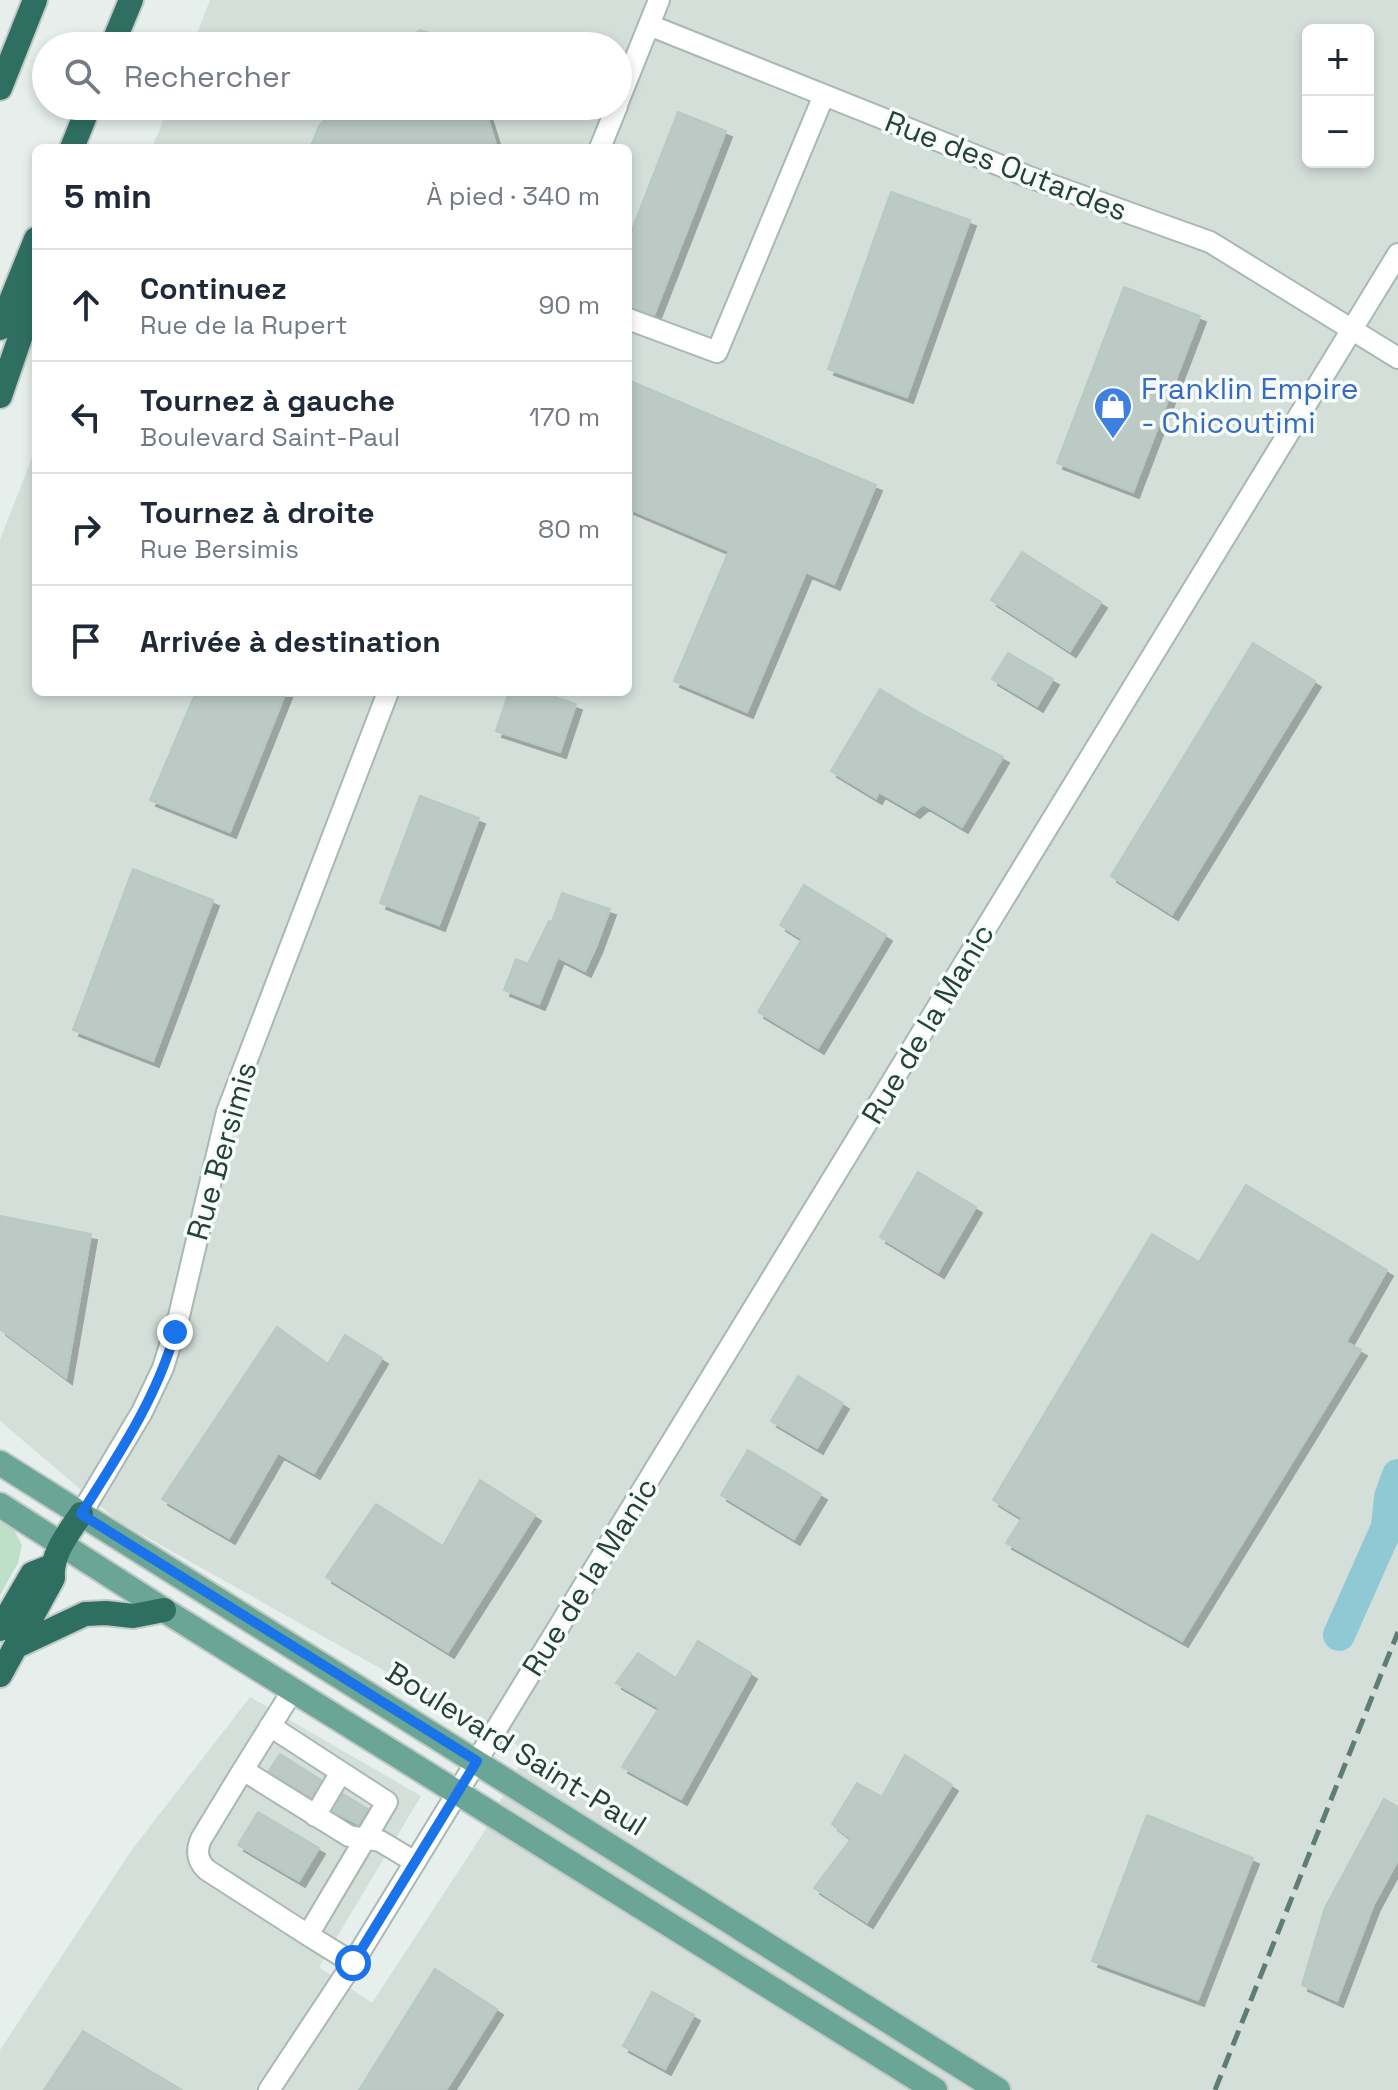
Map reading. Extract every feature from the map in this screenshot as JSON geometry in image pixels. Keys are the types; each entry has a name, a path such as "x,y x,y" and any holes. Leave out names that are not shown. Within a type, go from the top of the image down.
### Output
{"highway":[{"path":"0,88 35,0"},
{"path":"118,32 133,0"},
{"path":"124,32 133,0"},
{"path":"74,144 83,120"},
{"path":"86,144 95,120"},
{"path":"0,328 32,249"},
{"path":"0,396 32,303"},
{"path":"0,1675 8,1638 53,1578 56,1555 81,1514"},
{"path":"8,1638 85,1614 133,1616 164,1610"}],"main road":[{"name":"Boulevard Saint-Paul","path":"0,1463 998,2090"},
{"path":"0,1505 56,1555 164,1610 935,2090"}],"street":[{"path":"632,67 659,0"},
{"name":"Rue des Outardes","path":"649,25 1029,177 1210,242 1398,358"},
{"path":"632,320 717,352 824,95"},
{"path":"602,144 611,120"},
{"name":"Rue de la Manic","path":"269,2090 353,1963 1398,254"},
{"name":"Rue Bersimis","path":"81,1514 142,1412 163,1368 179,1316 227,1112 386,696"},
{"path":"293,1690 197,1850 207,1870 353,1963"},
{"path":"270,1726 387,1802 308,1935"},
{"path":"243,1770 349,1836 380,1841 415,1862"},
{"path":"315,1816 341,1772"}],"shaded area":[{"path":"210,0 1398,0 1398,2090 0,2090 0,2050 131,1851 250,1697 421,1796 319,1967 372,2003 484,1832 527,1751 118,1521 0,1421 0,540 32,457 32,696 632,696 632,144 154,144 163,120 632,120 632,32 197,32"}],"green space":[{"path":"0,1520 13,1528 22,1545 18,1563 0,1595"}],"building":[{"path":"678,112 726,131 654,315 632,307 632,230"},
{"path":"324,120 488,120 496,144 312,144"},
{"path":"891,192 970,220 907,397 828,369"},
{"path":"1124,287 1200,316 1133,492 1057,463"},
{"path":"632,382 876,485 834,584 806,572 747,712 674,681 729,551 632,510"},
{"path":"1022,552 1101,602 1070,651 991,600"},
{"path":"1253,643 1315,681 1172,914 1111,876"},
{"path":"1008,653 1053,679 1037,706 992,679"},
{"path":"880,689 1003,757 962,827 923,804 914,812 879,792 876,798 831,771"},
{"path":"194,696 284,696 230,832 150,800"},
{"path":"508,696 553,696 576,704 560,752 496,731"},
{"path":"420,796 479,818 439,925 380,903"},
{"path":"133,869 213,900 153,1061 73,1030"},
{"path":"804,885 886,935 818,1048 758,1012 802,939 780,925"},
{"path":"562,893 610,909 585,971 558,957 539,1004 504,990 516,959 528,964 549,921 552,922"},
{"path":"918,1172 976,1207 938,1272 880,1237"},
{"path":"1246,1185 1387,1270 1346,1342 1361,1350 1182,1641 1006,1543 1022,1518 993,1500 1152,1234 1199,1262"},
{"path":"0,1216 91,1234 66,1378 0,1329"},
{"path":"277,1327 328,1364 345,1335 382,1358 314,1473 278,1453 229,1538 162,1499"},
{"path":"798,1376 843,1403 817,1448 771,1421"},
{"path":"748,1450 821,1494 794,1539 721,1495"},
{"path":"480,1480 535,1515 448,1652 326,1577 376,1504 443,1546"},
{"path":"698,1641 751,1673 681,1799 622,1767 659,1708 616,1683 638,1653 676,1678"},
{"path":"280,1754 321,1780 311,1797 269,1771"},
{"path":"905,1755 952,1785 867,1922 814,1888 851,1839 832,1824 857,1783 882,1797"},
{"path":"343,1794 368,1809 358,1824 333,1811"},
{"path":"1384,1799 1398,1807 1398,1860 1374,1904 1337,2001 1302,1985 1325,1908"},
{"path":"258,1812 319,1848 299,1881 238,1845"},
{"path":"1147,1815 1253,1858 1198,2000 1092,1961"},
{"path":"435,1969 497,2009 446,2090 359,2090"},
{"path":"652,1992 694,2015 665,2069 623,2046"},
{"path":"83,2031 182,2090 44,2090"}],"waterway":[{"path":"1339,1635 1387,1527 1390,1497 1398,1475"}],"railway":[{"path":"1215,2090 1398,1632"}],"place":[{"name":"Franklin Empire - Chicoutimi","path":"1113,440"}],"route":[{"path":"175,1332 163,1368 142,1412 81,1514 477,1761 353,1963"}]}
